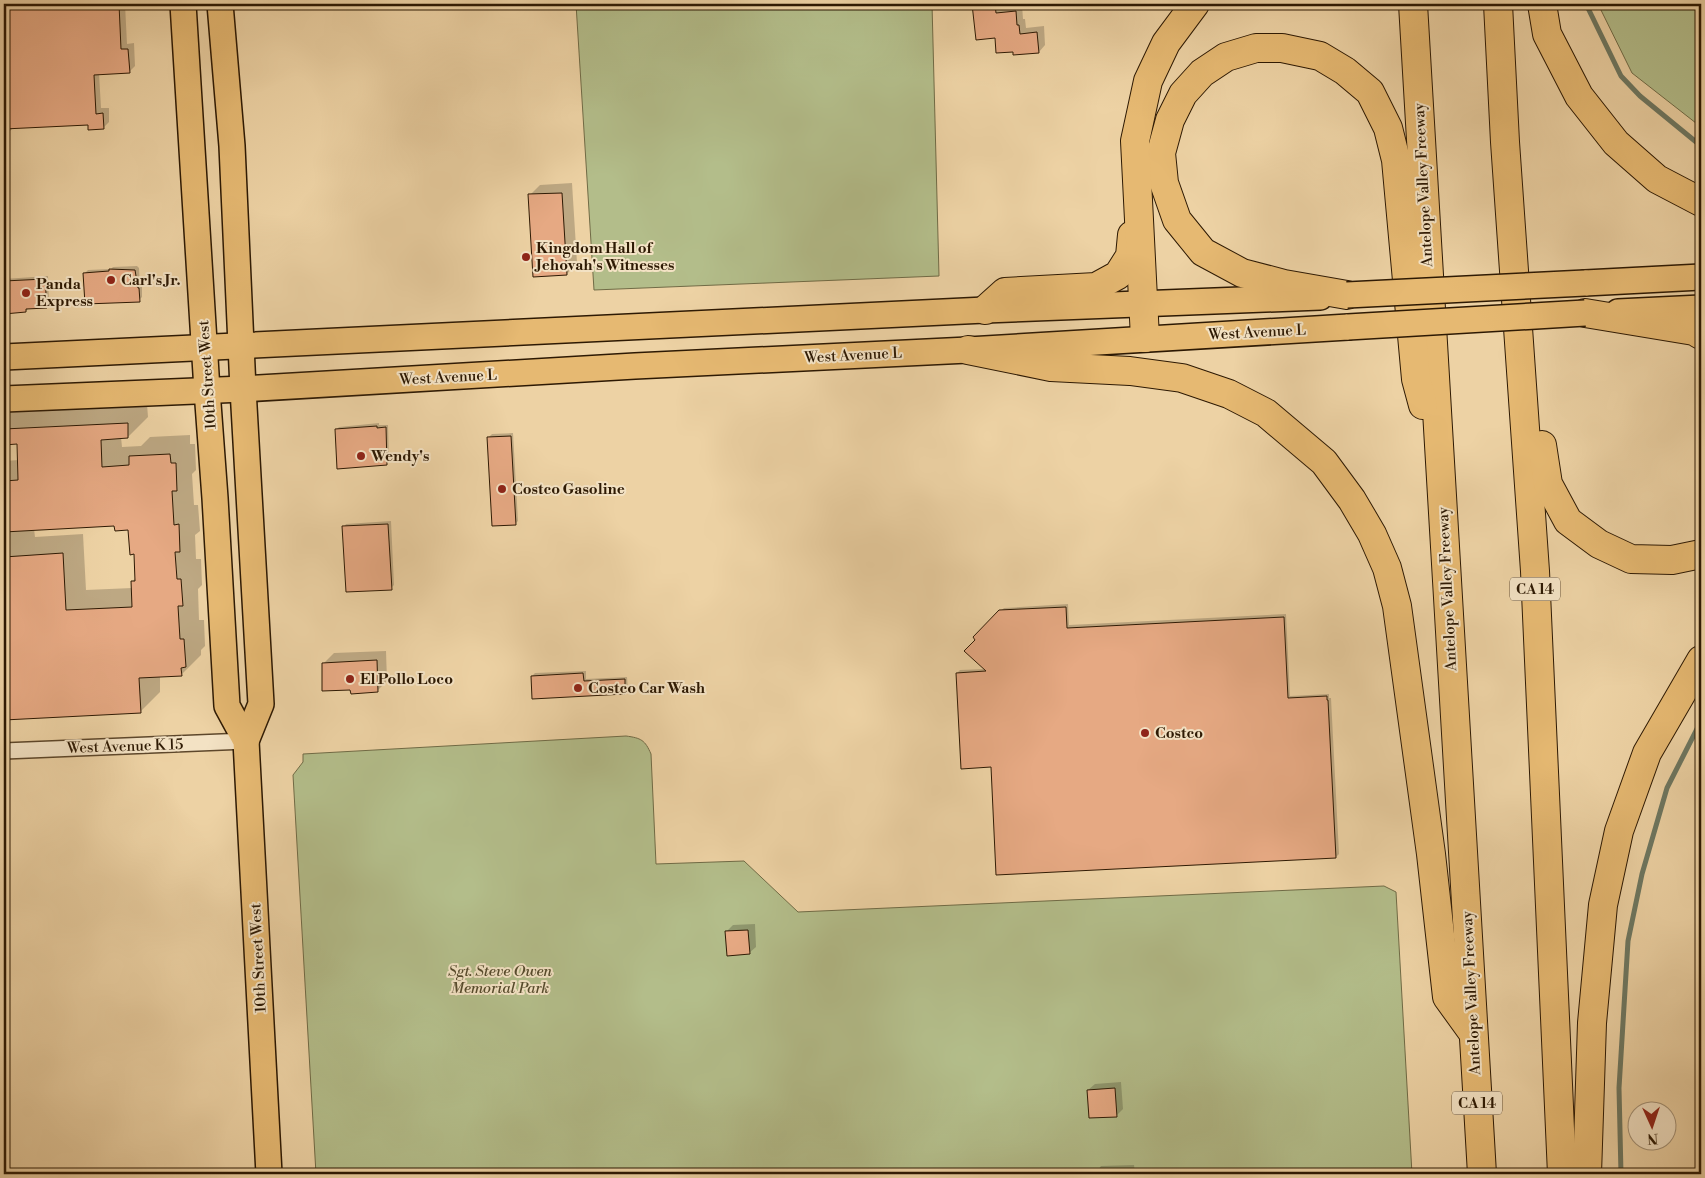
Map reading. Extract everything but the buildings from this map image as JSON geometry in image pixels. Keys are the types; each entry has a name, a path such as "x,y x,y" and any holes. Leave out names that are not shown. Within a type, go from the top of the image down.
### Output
{"highway":[{"path":"1145,338 1135,141 1148,81 1166,43 1195,4"},
{"name":"Antelope Valley Freeway","path":"1412,4 1482,1174"},
{"name":"CA 14","path":"1498,4 1505,142 1534,571 1562,1174"},
{"path":"1542,4 1547,34 1579,96 1616,143 1657,180 1701,202"},
{"path":"1347,296 1284,284 1242,272 1203,252 1177,220 1164,183 1161,153 1170,120 1183,94 1202,74 1226,57 1256,48 1282,48 1320,56 1345,71 1370,92 1388,128 1396,160 1416,380 1440,474"},
{"path":"1505,142 1522,214 1539,423 1548,484 1568,521 1599,544 1631,559 1672,560 1701,554"},
{"path":"985,310 1005,292 1096,287 1118,275 1130,256 1132,234 1138,206"},
{"path":"1585,313 1694,331 1701,335"},
{"path":"968,350 1051,367 1130,371 1182,378 1229,394 1266,413 1324,462 1352,500 1372,534 1386,568 1397,606 1431,854 1447,997 1473,1033"},
{"path":"1587,1174 1592,1013 1603,905 1619,831 1647,753 1701,660"}],"main road":[{"name":"10th Street West","path":"183,4 204,347 217,515 227,706 246,741"},
{"name":"10th Street West","path":"220,4 232,146 242,389 261,704 246,741 270,1174"},
{"path":"4,358 985,310 1347,296 1701,277"},
{"name":"West Avenue L","path":"4,399 242,389 1701,308"}],"street":[{"name":"West Avenue K 15","path":"4,751 246,741"}],"green space":[{"path":"576,4 932,4 939,276 594,290"},
{"path":"1598,4 1701,4 1701,127 1632,73"},
{"name":"Sgt. Steve Owen Memorial Park","path":"626,736 642,740 651,754 656,864 744,861 798,912 1384,886 1396,892 1412,1174 316,1174 293,775 303,762 303,754"}],"waterway":[{"path":"1586,4 1621,76 1640,96 1701,146"},
{"path":"1621,1174 1619,1088 1628,941 1642,874 1667,788 1701,721"}],"place":[{"name":"Kingdom Hall of Jehovah's Witnesses","path":"526,257"},
{"name":"Carl's Jr.","path":"111,280"},
{"name":"Panda Express","path":"26,293"},
{"name":"Wendy's","path":"361,456"},
{"name":"Costco Gasoline","path":"502,489"},
{"name":"El Pollo Loco","path":"350,679"},
{"name":"Costco Car Wash","path":"578,688"},
{"name":"Costco","path":"1145,733"}]}
